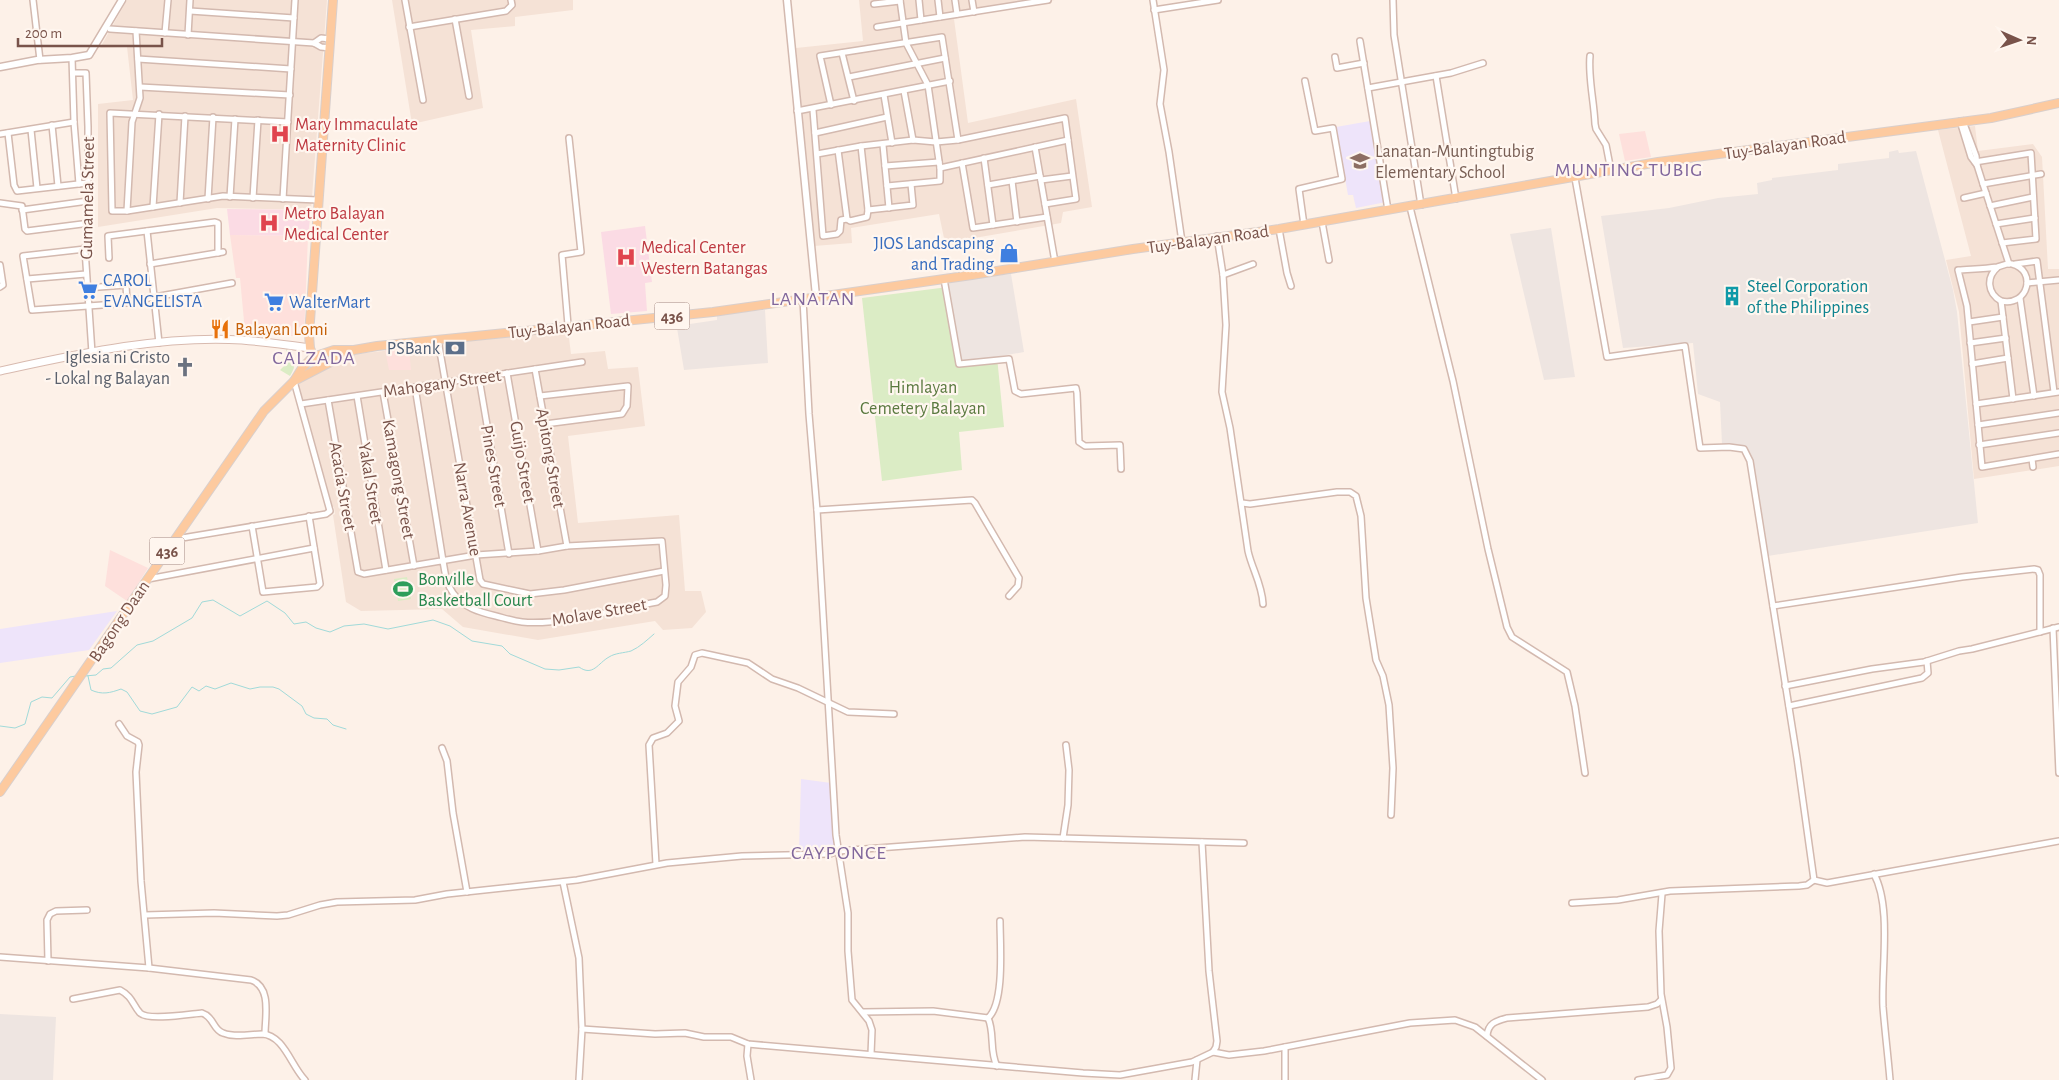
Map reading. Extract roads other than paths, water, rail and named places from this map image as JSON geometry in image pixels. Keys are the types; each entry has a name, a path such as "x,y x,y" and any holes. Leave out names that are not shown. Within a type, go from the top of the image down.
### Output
{"main road":[{"path":"318,367 310,348 310,327 333,0"},
{"name":"Tuy-Balayan Road","path":"313,357 334,350 354,350 568,325 713,312 944,279 1217,236 1304,225 1611,172 1658,162 1962,121 2022,112 2059,103"},
{"path":"0,371 92,352 194,340 241,340 310,348"},
{"name":"Tuy-Balayan Road","path":"318,367 354,350"},
{"name":"Bagong Daan","path":"0,792 264,411 294,381 302,368 313,357"},
{"name":"Bagong Daan","path":"294,381 318,367"}],"street":[{"path":"33,0 40,60"},
{"path":"0,67 40,60 72,58 89,54 122,0"},
{"path":"165,33 168,0"},
{"path":"188,34 190,0"},
{"path":"283,199 296,0"},
{"path":"406,0 409,27 423,100"},
{"path":"409,27 506,10 512,5 511,0"},
{"path":"787,0 816,296"},
{"path":"874,4 900,0 906,43 928,85 939,165 940,181 887,186"},
{"path":"919,0 921,20"},
{"path":"938,0 940,17"},
{"path":"956,0 957,14"},
{"path":"972,0 974,12"},
{"path":"992,0 992,8"},
{"path":"877,27 1048,0"},
{"path":"1153,0 1164,70 1160,104 1182,242"},
{"path":"1154,10 1218,0"},
{"path":"1393,0 1394,36 1421,205"},
{"path":"190,10 294,18"},
{"path":"455,19 469,96"},
{"path":"110,29 293,41 314,43 321,47 330,48"},
{"path":"127,211 132,122 140,98 136,31"},
{"path":"831,105 820,56 942,37 958,140"},
{"path":"314,43 321,38 330,39"},
{"path":"1360,41 1388,210"},
{"path":"842,53 854,101"},
{"path":"1590,56 1588,73 1592,85 1596,128 1606,145 1611,172"},
{"path":"1335,57 1337,68 1364,63"},
{"path":"72,58 74,122 79,184"},
{"path":"138,58 291,69"},
{"path":"849,77 946,58"},
{"path":"1368,88 1436,76 1483,63"},
{"name":"Gumamela Street","path":"73,74 86,73 88,127 87,183 90,222 85,249 87,305 92,352"},
{"path":"1436,76 1456,199"},
{"path":"797,111 812,110 950,81"},
{"path":"1304,225 1299,189 1342,179 1332,128 1315,131 1305,81"},
{"path":"140,86 290,95"},
{"path":"904,91 913,140"},
{"path":"884,95 886,117 892,143"},
{"path":"812,110 823,236 840,232 841,220 847,219 850,221 867,216 868,210 861,146"},
{"path":"288,122 110,113 112,211 127,211 230,197 318,200"},
{"path":"153,207 159,114"},
{"path":"180,203 185,116"},
{"path":"815,133 886,117"},
{"path":"208,199 213,118"},
{"path":"230,197 235,118"},
{"path":"817,154 861,146 883,145 913,140 936,142 958,140 1065,118 1076,199 1045,204"},
{"path":"253,198 258,120"},
{"path":"1962,121 2002,243 2011,264 2024,273 2027,282 2025,291 2020,298 2011,302 2001,301 1992,294 1989,282 1990,276 1998,267"},
{"path":"0,134 74,122"},
{"path":"52,125 58,186"},
{"path":"31,130 37,188"},
{"path":"8,133 14,185 17,190 87,183"},
{"path":"568,325 562,255 581,252 569,138"},
{"path":"885,166 962,163 1068,140"},
{"path":"883,145 889,208"},
{"path":"1035,147 1054,262"},
{"path":"838,150 847,219"},
{"path":"1976,163 2031,153 2036,240 2002,243"},
{"path":"984,158 993,225"},
{"path":"962,163 973,228 1047,218"},
{"path":"1983,184 2041,174"},
{"path":"988,185 1072,176"},
{"path":"1575,178 1607,357 1685,346 1700,448 1729,447 1744,449 1750,461 1786,686 1814,880"},
{"path":"1012,181 1017,222"},
{"path":"868,210 912,205 911,184"},
{"path":"1964,198 1986,193"},
{"path":"1990,206 2034,197"},
{"path":"22,210 88,201"},
{"path":"0,203 22,206 25,229 27,231 90,222"},
{"path":"1410,207 1453,381 1488,549 1507,627 1512,637 1567,672 1574,696 1585,773"},
{"path":"1996,224 2035,218"},
{"path":"109,258 108,236 215,222 218,224 220,253 150,264"},
{"path":"1322,222 1329,260"},
{"path":"1279,229 1291,286"},
{"path":"147,231 159,343"},
{"path":"1217,236 1223,275 1226,324 1222,392 1251,562 1262,587 1264,604"},
{"path":"85,249 23,256 32,310 153,299 232,283"},
{"path":"1976,404 2057,392 2037,261 1998,267 1958,270 1969,322 1970,343 1982,467 2059,454"},
{"path":"1223,275 1253,264"},
{"path":"0,265 3,285 0,287"},
{"path":"27,280 86,274"},
{"path":"944,279 959,364 1010,360 1015,390 1021,394 1076,388 1079,442 1085,446 1120,445 1121,470"},
{"path":"2027,282 2059,280"},
{"path":"86,288 126,285 127,302"},
{"path":"2020,298 2034,396"},
{"path":"803,299 838,851 844,879 848,914 848,951 852,1000 864,1012 872,1030 871,1054"},
{"path":"2001,301 2013,399"},
{"path":"1969,322 2003,317"},
{"path":"1970,343 2006,338"},
{"name":"Narra Avenue","path":"438,340 480,580 483,584 530,594 564,590 664,570"},
{"path":"1972,364 2008,358"},
{"name":"Mahogany Street","path":"301,404 582,362"},
{"name":"Apitong Street","path":"535,369 567,546"},
{"name":"Guijo Street","path":"507,373 538,551"},
{"name":"Pines Street","path":"479,378 509,554"},
{"path":"175,539 326,514 330,511 294,381"},
{"path":"540,396 628,386 627,406 622,414 545,424"},
{"name":"Molave Street","path":"414,387 443,561 447,582 453,593 466,606 483,613 522,622 568,619 657,602 665,596 666,585 662,541 567,546"},
{"name":"Kamagong Street","path":"383,392 414,566"},
{"name":"Yakal Street","path":"357,396 386,570"},
{"name":"Acacia Street","path":"328,400 358,572 364,574 386,570"},
{"path":"1978,425 2059,413"},
{"path":"1980,445 2059,433"},
{"path":"2032,458 2033,467"},
{"path":"1242,503 1250,504 1336,492 1350,492 1356,496 1361,516 1366,598 1376,660 1383,676 1389,705 1393,768 1392,815"},
{"path":"817,510 972,500 976,503 1020,578 1018,586 1009,596"},
{"path":"252,526 263,592 317,587 320,584 309,516"},
{"path":"386,570 476,555 509,554 567,546"},
{"path":"148,579 314,548"},
{"path":"1773,606 1962,577 2034,569 2038,570 2040,575 2040,632"},
{"path":"1786,686 1872,669 1927,661 1959,651 2056,627 2059,773"},
{"path":"656,864 649,745 653,738 667,733 679,721 675,706 678,682 691,666 695,655 702,653 748,663 772,679 798,688 848,712 894,714"},
{"path":"1789,706 1922,678 1928,673 1927,661"},
{"path":"119,724 127,736 138,742 139,745 136,772 141,882 149,968"},
{"path":"1063,838 1068,805 1066,745"},
{"path":"442,748 447,761 453,813 467,892"},
{"path":"145,915 214,912 277,916 329,904 415,900 612,875 656,864 742,856 830,854 838,851 1025,838 1244,843"},
{"path":"1572,903 1618,900 1662,894 1670,891 1799,886 1807,885 1814,880 1827,883 2059,841"},
{"path":"582,1029 655,1034 685,1033 704,1037 731,1037 748,1044 997,1066 1120,1074 1198,1060 1213,1052 1217,1041 1209,971 1202,842"},
{"path":"1874,874 1878,882 1884,916 1883,1008 1890,1080"},
{"path":"564,882 578,947 582,1029 579,1080"},
{"path":"1638,1080 1666,1075 1670,1072 1668,1027 1661,1000 1659,931 1662,894"},
{"path":"48,961 47,920 50,914 56,911 87,910"},
{"path":"988,1018 993,1013 999,980 1000,922"},
{"path":"0,957 149,968 256,982 261,986 266,1002 265,1034"},
{"path":"73,999 120,990 132,999 141,1014 149,1017 202,1013 209,1015 220,1032 228,1035 265,1034 277,1041 286,1050 296,1070 305,1080"},
{"path":"1487,1036 1488,1028 1492,1024 1507,1018 1648,1007 1657,1004 1661,1000"},
{"path":"864,1012 933,1011 988,1018"},
{"path":"988,1018 993,1057 997,1066"},
{"path":"1213,1052 1229,1055 1285,1047 1410,1023 1445,1020 1468,1024 1487,1036 1542,1080"},
{"path":"748,1044 747,1056 751,1080"},
{"path":"1285,1047 1285,1080"},
{"path":"1195,1080 1198,1060"}],"waterway":[{"path":"85,676 96,675 103,669 111,668 137,645 153,641 192,618 202,602 213,600 240,616 267,601 285,613 294,624 306,622 316,628 330,632 344,626 364,624 388,629 433,620 450,626 472,641 502,646 510,654 545,669 559,670 579,667 584,670 592,670 611,656 631,651 654,634"},
{"path":"0,726 15,728 25,724 31,702 42,697 52,698 70,677 76,676"},
{"path":"88,676 91,690 106,693 121,689 127,692 140,711 152,714 177,707 192,687 199,691 206,686 215,689 231,683 250,689 273,687 279,689 302,706 306,714 314,718 327,719 333,725 346,729"}],"place":[{"name":"Mary Immaculate Maternity Clinic","path":"280,134"},
{"name":"Lanatan-Muntingtubig Elementary School","path":"1360,161"},
{"name":"Metro Balayan Medical Center","path":"269,223"},
{"name":"JIOS Landscaping and Trading","path":"1009,253"},
{"name":"Medical Center Western Batangas","path":"626,257"},
{"name":"CAROL EVANGELISTA","path":"88,290"},
{"name":"Steel Corporation of the Philippines","path":"1732,296"},
{"name":"WalterMart","path":"274,302"},
{"name":"Balayan Lomi","path":"220,329"},
{"name":"PSBank","path":"455,348"},
{"name":"Iglesia ni Cristo - Lokal ng Balayan","path":"185,367"},
{"name":"Bonville Basketball Court","path":"403,589"}],"district":[{"name":"MUNTING TUBIG","path":"1629,169"},
{"name":"LANATAN","path":"813,298"},
{"name":"CALZADA","path":"314,357"},
{"name":"CAYPONCE","path":"839,852"}],"park label":[{"name":"Himlayan Cemetery Balayan","path":"923,397"}]}
